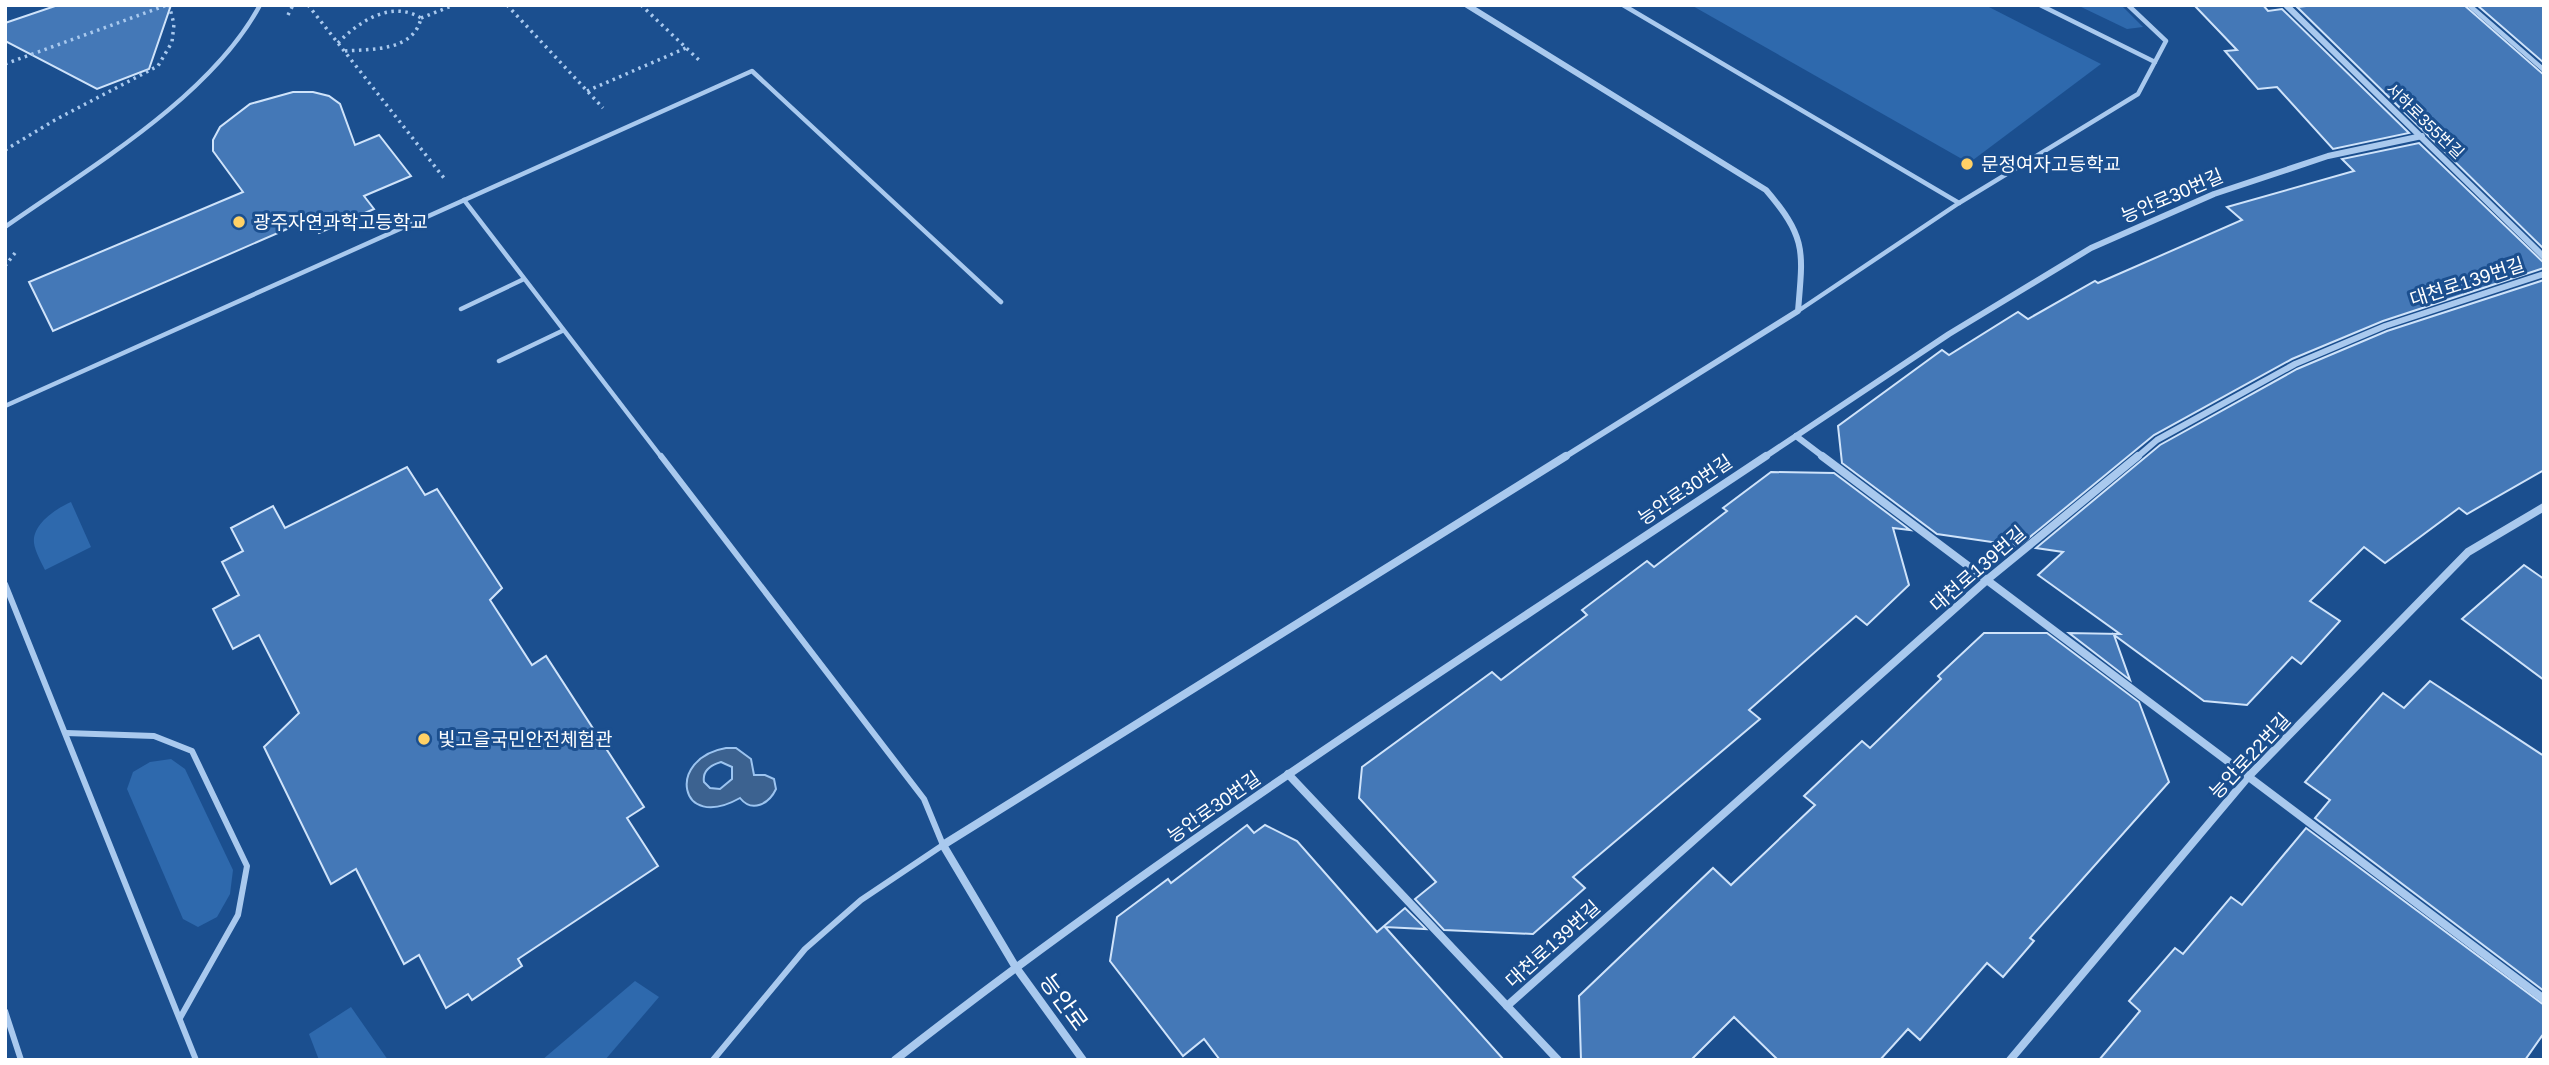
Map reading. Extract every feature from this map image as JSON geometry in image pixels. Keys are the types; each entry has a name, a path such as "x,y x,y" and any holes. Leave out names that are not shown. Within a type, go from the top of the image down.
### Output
{"street":[{"path":"943,845 1798,311 1803,256 1790,218 1766,190 1467,5"},
{"name":"서하로355번길","path":"2286,5 2544,257"},
{"name":"능안로30번길","path":"894,1060 1015,966 1288,774 1949,334 2091,248 2214,194 2328,156 2422,136"},
{"name":"대천로139번길","path":"1507,1006 1988,579 2157,440 2295,364 2385,326 2544,274"},
{"path":"1796,436 2544,999"},
{"name":"능안로22번길","path":"2010,1060 2248,777 2468,552 2544,507"},
{"path":"1288,774 1558,1060"},
{"name":"능안로","path":"943,845 1015,966 1083,1060"}],"lane":[{"path":"5,228 127,139 216,69 242,37 260,5"},
{"path":"1623,5 1959,203"},
{"path":"2040,5 2155,62"},
{"path":"1798,311 1959,203 2138,94 2166,41 2128,5"},
{"path":"2469,5 2544,70"},
{"path":"5,407 752,71 1001,302"},
{"path":"464,200 924,799 943,845 861,900 805,948 713,1060"},
{"path":"461,309 524,279"},
{"path":"499,361 562,331"},
{"path":"5,584 196,1060"},
{"path":"66,733 154,736 192,751 247,866 238,915 180,1018"},
{"path":"5,1011 21,1060"}],"path":[{"path":"5,64 168,5 174,24 172,42 158,66 55,120 5,150"},
{"path":"308,5 448,183"},
{"path":"421,18 454,5"},
{"path":"507,5 607,113"},
{"path":"641,5 723,83"},
{"path":"338,43 355,25 374,13 398,9 417,13 421,18"},
{"path":"345,51 379,49 402,42 418,30 421,18"},
{"path":"587,91 686,48"}],"shaded area":[{"path":"1691,5 1985,5 2101,64 1969,163"},
{"path":"2077,5 2121,5 2143,27 2127,29"},
{"path":"71,502 91,547 45,570 34,543 34,536 46,518"},
{"path":"736,748 751,759 754,775 765,775 774,779 776,789 769,799 760,805 750,805 740,798 719,806 703,806 693,800 687,790 688,777 694,765 707,754","holes":["721,762 732,767 732,779 720,789 710,788 704,782 706,771 714,765"]},
{"path":"171,759 185,769 233,870 230,894 217,917 198,927 183,919 127,789 133,772 150,762"},
{"path":"635,981 659,997 605,1060 542,1060"},
{"path":"351,1007 388,1060 319,1060 309,1034"}],"building":[{"path":"58,5 171,5 149,69 97,89 5,41 5,23"},
{"path":"2194,5 2263,5 2268,11 2282,9 2409,133 2333,149 2277,87 2258,89 2225,51 2237,50"},
{"path":"2464,5 2544,75 2544,249 2297,7"},
{"path":"2477,5 2544,5 2544,63"},
{"path":"293,92 313,92 329,96 340,104 355,145 379,135 411,176 364,196 374,209 319,233 310,219 53,331 29,282 243,192 213,151 213,140 220,127 250,104"},
{"path":"2419,143 2544,263 2544,268 2383,321 2292,359 2154,435 2019,546 1937,534 1842,463 1838,426 1942,350 1949,355 2018,312 2028,319 2095,281 2098,283 2242,220 2227,207 2354,171 2342,159"},
{"path":"2544,280 2544,470 2467,514 2459,508 2385,563 2364,547 2310,601 2340,621 2301,664 2292,657 2247,705 2204,701 2114,635 2130,680 2069,633 2120,634 2038,575 2063,552 2036,548 2160,445 2297,369 2387,331"},
{"name":"빛고을국민안전체험관","path":"407,467 425,495 437,489 502,588 490,600 532,665 546,656 644,807 627,818 658,866 518,959 522,966 472,1000 468,994 446,1008 419,955 404,964 356,869 331,884 264,747 299,713 259,635 233,649 213,609 239,595 222,562 243,551 231,528 273,506 285,528"},
{"path":"1771,472 1834,473 1910,530 1893,528 1909,585 1867,625 1856,616 1749,710 1760,719 1573,877 1585,888 1533,934 1444,930 1415,899 1436,882 1359,798 1362,767 1492,672 1501,680 1587,615 1582,610 1647,561 1654,567 1727,511 1723,508"},
{"path":"2524,565 2544,579 2544,680 2462,619"},
{"path":"1984,633 2047,633 2139,702 2169,782 2030,938 2034,941 2003,977 1987,963 1920,1040 1908,1029 1880,1060 1778,1060 1734,1017 1691,1060 1581,1060 1579,996 1713,868 1731,885 1815,805 1804,796 1862,741 1870,748 1941,679 1938,676"},
{"path":"2430,681 2544,756 2544,991 2315,818 2330,800 2305,782 2383,693 2404,708"},
{"path":"1247,825 1254,833 1265,825 1297,841 1377,932 1405,908 1426,929 1385,927 1504,1060 1220,1060 1204,1039 1183,1056 1110,961 1117,917 1168,879 1171,883"},
{"path":"2306,828 2544,1005 2544,1033 2525,1060 2099,1060 2140,1011 2129,1001 2175,948 2183,954 2231,897 2242,905"}],"place":[{"name":"문정여자고등학교","path":"1967,164"},
{"name":"광주자연과학고등학교","path":"239,222"},
{"name":"빛고을국민안전체험관","path":"424,739"}]}
